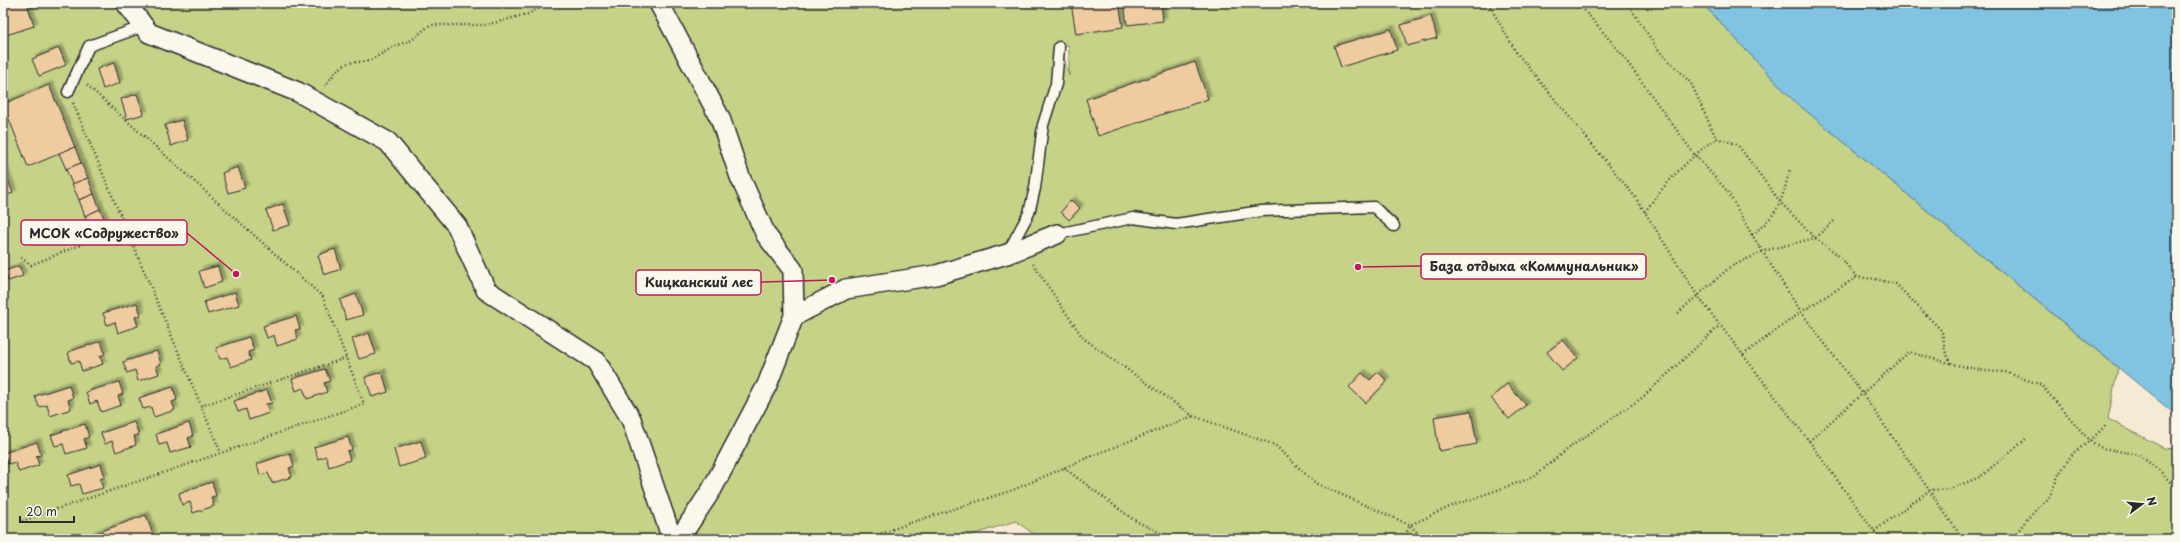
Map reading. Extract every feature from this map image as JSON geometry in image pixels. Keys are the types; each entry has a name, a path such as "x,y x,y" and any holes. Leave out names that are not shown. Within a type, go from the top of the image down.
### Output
{"street":[{"path":"126,3 149,33 298,92 388,142 457,226 486,290 596,361 631,419 672,539"},
{"path":"659,3 720,118 740,177 766,235 793,270 794,316 767,386 712,489 678,539"},
{"path":"794,316 846,289 936,275 1007,254 1057,234"}],"lane":[{"path":"68,92 89,46 144,26"},
{"path":"1007,254 1029,213 1035,188 1042,125 1056,84 1059,47"},
{"path":"1057,234 1133,218 1176,224 1261,211 1374,207 1394,226"}],"path":[{"path":"314,101 337,70 348,63 369,61 395,46 412,40 430,25 486,25 528,14 550,3"},
{"path":"1488,3 1516,52 1636,198 1697,295 1719,326 1809,441 1880,539"},
{"path":"1581,3 1584,10 1620,52 1694,154 1728,192 1752,235 1764,251 1801,312 1862,392 1965,539"},
{"path":"1627,3 1659,51 1691,83 1716,138 1737,144 1781,203 1815,238 1837,254 1857,277"},
{"path":"22,521 364,404 323,297 76,75"},
{"path":"68,92 221,453"},
{"path":"1645,212 1661,189 1694,154 1716,138"},
{"path":"1752,235 1768,222 1781,203 1790,169"},
{"path":"1678,313 1730,267 1764,251 1815,238 1834,221"},
{"path":"20,258 31,265 125,227"},
{"path":"1007,254 1035,265 1083,338 1193,416 1275,445 1315,483 1410,525 1423,539"},
{"path":"1743,355 1801,312 1857,277 1875,278 1896,284 1942,331 1945,351 1952,364"},
{"path":"1404,539 1410,525 1452,506 1534,477 1567,449 1643,397 1719,326"},
{"path":"1809,441 1862,392 1909,352 1952,364 1985,371 2004,372 2042,385 2090,441 2102,448 2139,456 2161,472 2177,490"},
{"path":"201,406 346,358"},
{"path":"866,539 913,522 1013,490 1193,416"},
{"path":"2012,539 2027,519 2049,498 2059,474 2073,453 2090,441 2106,425"},
{"path":"1874,531 1930,490 1950,488 1980,477 2026,439"},
{"path":"1064,468 1134,520 1172,539"}],"green space":[{"path":"3,3 1702,3 1794,101 2118,368 2108,419 2164,448 2177,449 2177,539 1040,539 1016,521 959,539 3,539","holes":["1069,46 1069,76 1061,47"]}],"water":[{"path":"1702,3 2177,3 2177,416 1794,101"}],"building":[{"path":"3,3 27,3 34,26 3,36"},
{"path":"1071,3 1119,3 1123,27 1076,34"},
{"path":"1124,3 1161,3 1163,21 1127,25"},
{"path":"1431,16 1437,38 1407,46 1401,25"},
{"path":"1391,29 1397,50 1341,67 1334,46"},
{"path":"59,48 66,65 39,76 32,59"},
{"path":"1195,62 1208,99 1098,136 1086,99"},
{"path":"114,63 120,83 103,89 97,69"},
{"path":"49,85 75,147 28,167 3,104"},
{"path":"137,94 144,114 127,119 121,99"},
{"path":"182,120 188,140 171,146 165,125"},
{"path":"75,147 81,163 66,169 59,153"},
{"path":"81,163 88,178 72,184 66,169"},
{"path":"238,167 245,188 228,193 222,173"},
{"path":"3,168 13,193 3,196"},
{"path":"88,178 94,194 79,200 72,184"},
{"path":"94,194 100,209 85,216 79,200"},
{"path":"1071,200 1080,208 1069,220 1061,212"},
{"path":"283,204 290,225 273,230 266,210"},
{"path":"100,209 107,225 92,231 85,216"},
{"path":"335,249 341,269 324,275 318,255"},
{"path":"19,266 23,276 8,281 5,271"},
{"path":"218,266 222,282 204,288 199,271"},
{"path":"235,292 239,305 208,314 204,302"},
{"path":"356,294 363,315 346,320 340,300"},
{"path":"137,303 141,315 135,317 138,326 118,333 115,322 107,325 103,313"},
{"path":"296,316 300,329 295,330 298,339 277,346 274,335 267,338 263,326"},
{"path":"369,333 376,354 359,359 352,339"},
{"path":"249,337 254,350 248,352 251,360 231,367 227,357 220,359 216,348"},
{"path":"1563,340 1578,358 1562,371 1547,352"},
{"path":"101,341 105,354 100,356 103,364 82,371 79,361 71,363 68,352"},
{"path":"157,351 161,364 156,366 159,374 138,381 135,370 127,373 123,362"},
{"path":"325,369 330,381 324,383 327,392 307,399 303,388 296,391 292,379"},
{"path":"382,372 388,392 372,397 365,377"},
{"path":"1378,372 1387,381 1366,403 1349,387 1362,373 1370,380"},
{"path":"119,382 123,394 118,396 121,405 101,412 97,401 90,404 86,392"},
{"path":"1507,384 1526,405 1509,419 1491,398"},
{"path":"69,385 73,398 68,400 71,409 50,416 47,405 39,407 35,396"},
{"path":"173,387 177,400 172,402 175,410 154,417 151,407 143,409 139,398"},
{"path":"267,390 272,403 266,404 269,413 249,420 246,409 238,412 234,401"},
{"path":"1471,411 1477,444 1439,451 1434,417"},
{"path":"134,422 139,435 134,436 136,445 116,452 112,441 105,444 101,433"},
{"path":"189,423 193,436 188,438 191,447 170,453 167,443 159,445 156,434"},
{"path":"85,424 89,437 84,439 87,448 66,454 63,444 55,446 51,435"},
{"path":"348,437 352,450 347,451 350,460 329,467 326,456 318,459 314,447"},
{"path":"421,441 426,459 399,467 394,449"},
{"path":"37,442 41,455 36,456 39,465 19,472 15,462 8,464 4,453"},
{"path":"290,453 294,466 289,468 292,477 272,483 268,473 260,475 257,464"},
{"path":"101,464 105,477 100,479 103,488 82,494 79,484 71,486 68,475"},
{"path":"212,482 216,496 211,497 214,506 193,513 190,502 182,505 179,493"},
{"path":"146,515 153,535 142,539 92,539 91,535"}],"place":[{"name":"База отдыха «Коммунальник»","path":"1358,267"},
{"name":"МСОК «Содружество»","path":"236,274"},
{"name":"Кицканский лес","path":"832,280"}]}
